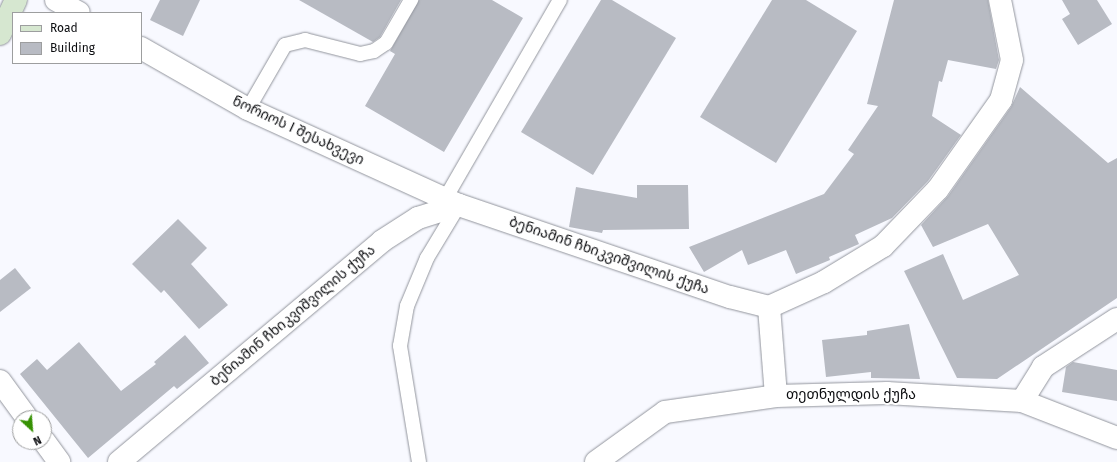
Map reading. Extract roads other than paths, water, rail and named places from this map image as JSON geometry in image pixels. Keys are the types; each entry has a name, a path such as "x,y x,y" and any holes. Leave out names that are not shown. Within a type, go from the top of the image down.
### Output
{"street":[{"path":"0,34 16,0"},
{"path":"56,0 77,12"},
{"path":"776,396 769,307 824,282 883,246 938,189 1001,100 1012,60 1000,0"},
{"name":"ნორიოს I შესახვევი","path":"142,49 248,109 452,202"},
{"name":"ბენიამინ ჩხიკვიშვილის ქუჩა","path":"118,462 382,241 418,218 452,202 730,297 769,307"},
{"path":"1022,401 1043,367 1117,319"},
{"path":"0,381 21,410"},
{"name":"თეთნულდის ქუჩა","path":"596,462 665,412 776,396 887,393 1022,401 1117,438"},
{"path":"51,450 60,462"}],"lane":[{"path":"248,109 285,45 305,40 360,54 374,51 386,43 411,0"},
{"path":"419,462 400,346 407,306 452,202 560,0"}]}
